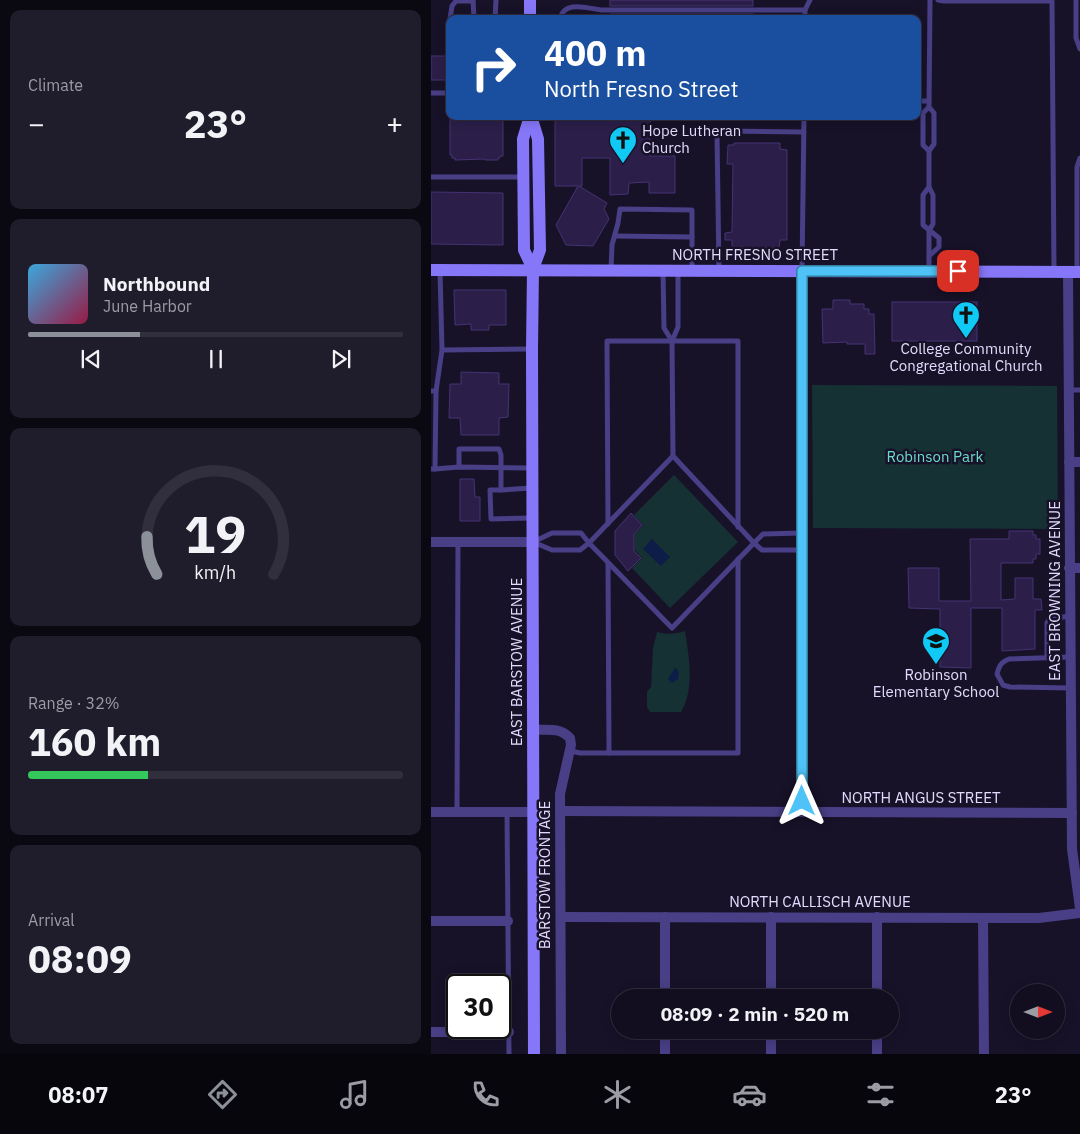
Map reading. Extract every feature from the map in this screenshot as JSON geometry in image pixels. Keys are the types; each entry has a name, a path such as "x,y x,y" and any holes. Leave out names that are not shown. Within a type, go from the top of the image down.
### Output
{"main road":[{"path":"530,0 530,15"},
{"name":"EAST BARSTOW AVENUE","path":"529,120 523,139 524,250 533,269"},
{"name":"EAST BARSTOW AVENUE","path":"531,120 538,139 539,250 533,269 532,349 534,1054"},
{"name":"NORTH FRESNO STREET","path":"436,270 1075,272"}],"street":[{"path":"802,271 802,812"},
{"name":"EAST BROWNING AVENUE","path":"1075,272 1068,390 1075,462 1075,568 1070,616 1070,657 1075,674 1070,688 1074,868 1080,908"},
{"path":"431,542 533,542"},
{"path":"533,730 562,731 570,738 571,751"},
{"name":"BARSTOW FRONTAGE","path":"561,1054 560,811 561,786 571,751"},
{"name":"NORTH ANGUS STREET","path":"560,811 1072,813"},
{"path":"431,812 534,812"},
{"name":"NORTH CALLISCH AVENUE","path":"561,917 1039,918 1080,913"},
{"path":"665,917 665,989"},
{"path":"771,917 771,989"},
{"path":"877,918 877,989"},
{"path":"983,918 984,1054"},
{"path":"431,921 509,921"},
{"path":"431,1032 446,1032"},
{"path":"665,1039 665,1054"},
{"path":"771,1039 771,1054"},
{"path":"877,1039 877,1054"}],"lane":[{"path":"450,15 451,6 456,1 473,0 474,15"},
{"path":"495,0 495,15"},
{"path":"805,15 805,10 810,0"},
{"path":"929,271 929,230 933,224 933,195 929,187 929,151 934,144 934,113 929,104 930,0"},
{"path":"938,0 1052,1 1053,272"},
{"path":"1076,0 1076,38 1080,49"},
{"path":"560,15 567,5 577,3 601,10 805,10"},
{"path":"431,93 446,93"},
{"path":"921,102 929,104"},
{"path":"929,104 923,113 923,144 929,151"},
{"path":"802,271 804,120"},
{"path":"719,271 717,134 725,131 803,132"},
{"path":"1075,272 1077,167 1080,158"},
{"path":"431,176 523,176"},
{"path":"929,187 923,195 923,224 939,238 939,247 929,256"},
{"path":"611,271 613,246 620,209 692,210 691,271"},
{"path":"615,236 692,237"},
{"path":"436,270 442,350 433,391 433,469 459,467 532,468"},
{"path":"663,271 664,328 673,341"},
{"path":"678,271 678,327 673,341 673,456 738,527 762,550 802,550"},
{"path":"608,524 607,341 738,341 738,527"},
{"path":"442,350 532,349"},
{"path":"1068,390 1080,390"},
{"path":"459,467 459,449 499,449 501,490"},
{"path":"533,542 552,550 580,550 608,524 673,456"},
{"path":"533,488 490,490 491,519 533,518"},
{"path":"533,542 552,534 581,533 673,628 763,534 802,533"},
{"path":"457,542 457,812"},
{"path":"571,751 609,753 739,753 739,559"},
{"path":"609,563 609,753"},
{"path":"1047,658 1047,623 1049,619 1070,616"},
{"path":"1070,657 1009,659 999,666 997,674 1003,685 1010,687 1070,688"},
{"path":"507,812 509,974"},
{"path":"509,1039 509,1054"}],"green space":[{"name":"Robinson Park","path":"812,385 1057,386 1058,529 813,528"},
{"path":"674,475 738,542 670,608 632,568 642,558 635,550 635,534 643,525 634,515"},
{"path":"685,631 690,673 685,703 681,712 650,712 647,707 647,692 651,687 653,648 657,632 671,634"}],"water":[{"path":"652,539 670,557 661,566 643,549"},
{"path":"675,668 679,673 678,679 672,683 668,679"}],"building":[{"path":"610,0 753,0 753,6 610,6"},
{"path":"610,14 753,14 753,15"},
{"path":"431,56 446,56 446,80 431,80"},
{"path":"450,120 503,120 503,156 500,156 498,160 455,160 450,155"},
{"path":"555,120 650,120 650,156 675,156 675,193 649,193 649,182 629,183 628,194 610,195 610,158 582,158 582,186 579,186 607,203 604,209 609,219 593,246 566,245 556,225 578,186 555,186"},
{"path":"734,143 780,143 780,149 787,150 787,240 780,240 779,248 732,247 732,240 725,240 725,233 732,232 733,164 727,164 728,145 734,145"},
{"path":"431,192 503,193 503,245 431,244"},
{"path":"454,290 506,290 506,325 489,325 489,330 471,330 471,324 455,325"},
{"path":"833,300 850,300 850,304 864,304 864,309 869,309 869,314 874,314 875,354 865,354 865,344 847,344 847,342 823,343 822,309 833,309"},
{"path":"892,302 977,302 977,341 892,341"},
{"path":"461,372 499,373 499,384 509,384 508,417 499,418 499,435 461,435 460,418 449,418 450,384 461,384"},
{"path":"460,479 474,479 475,497 480,497 480,521 460,521"},
{"path":"631,513 642,525 634,534 634,551 641,558 628,571 615,555 615,531"},
{"path":"1009,531 1033,531 1036,539 1040,539 1040,554 1036,554 1036,559 1033,559 1033,563 1001,563 1001,600 1015,599 1015,578 1033,578 1033,599 1041,599 1042,610 1035,610 1035,649 1002,651 1002,608 971,608 971,668 940,667 940,609 909,608 908,568 939,568 939,601 971,601 970,539 1009,539"}],"place":[{"name":"Hope Lutheran Church","path":"623,164"},
{"name":"College Community Congregational Church","path":"966,339"},
{"name":"Robinson Elementary School","path":"936,665"}],"route":[{"path":"802,801 802,271 958,271"}]}
